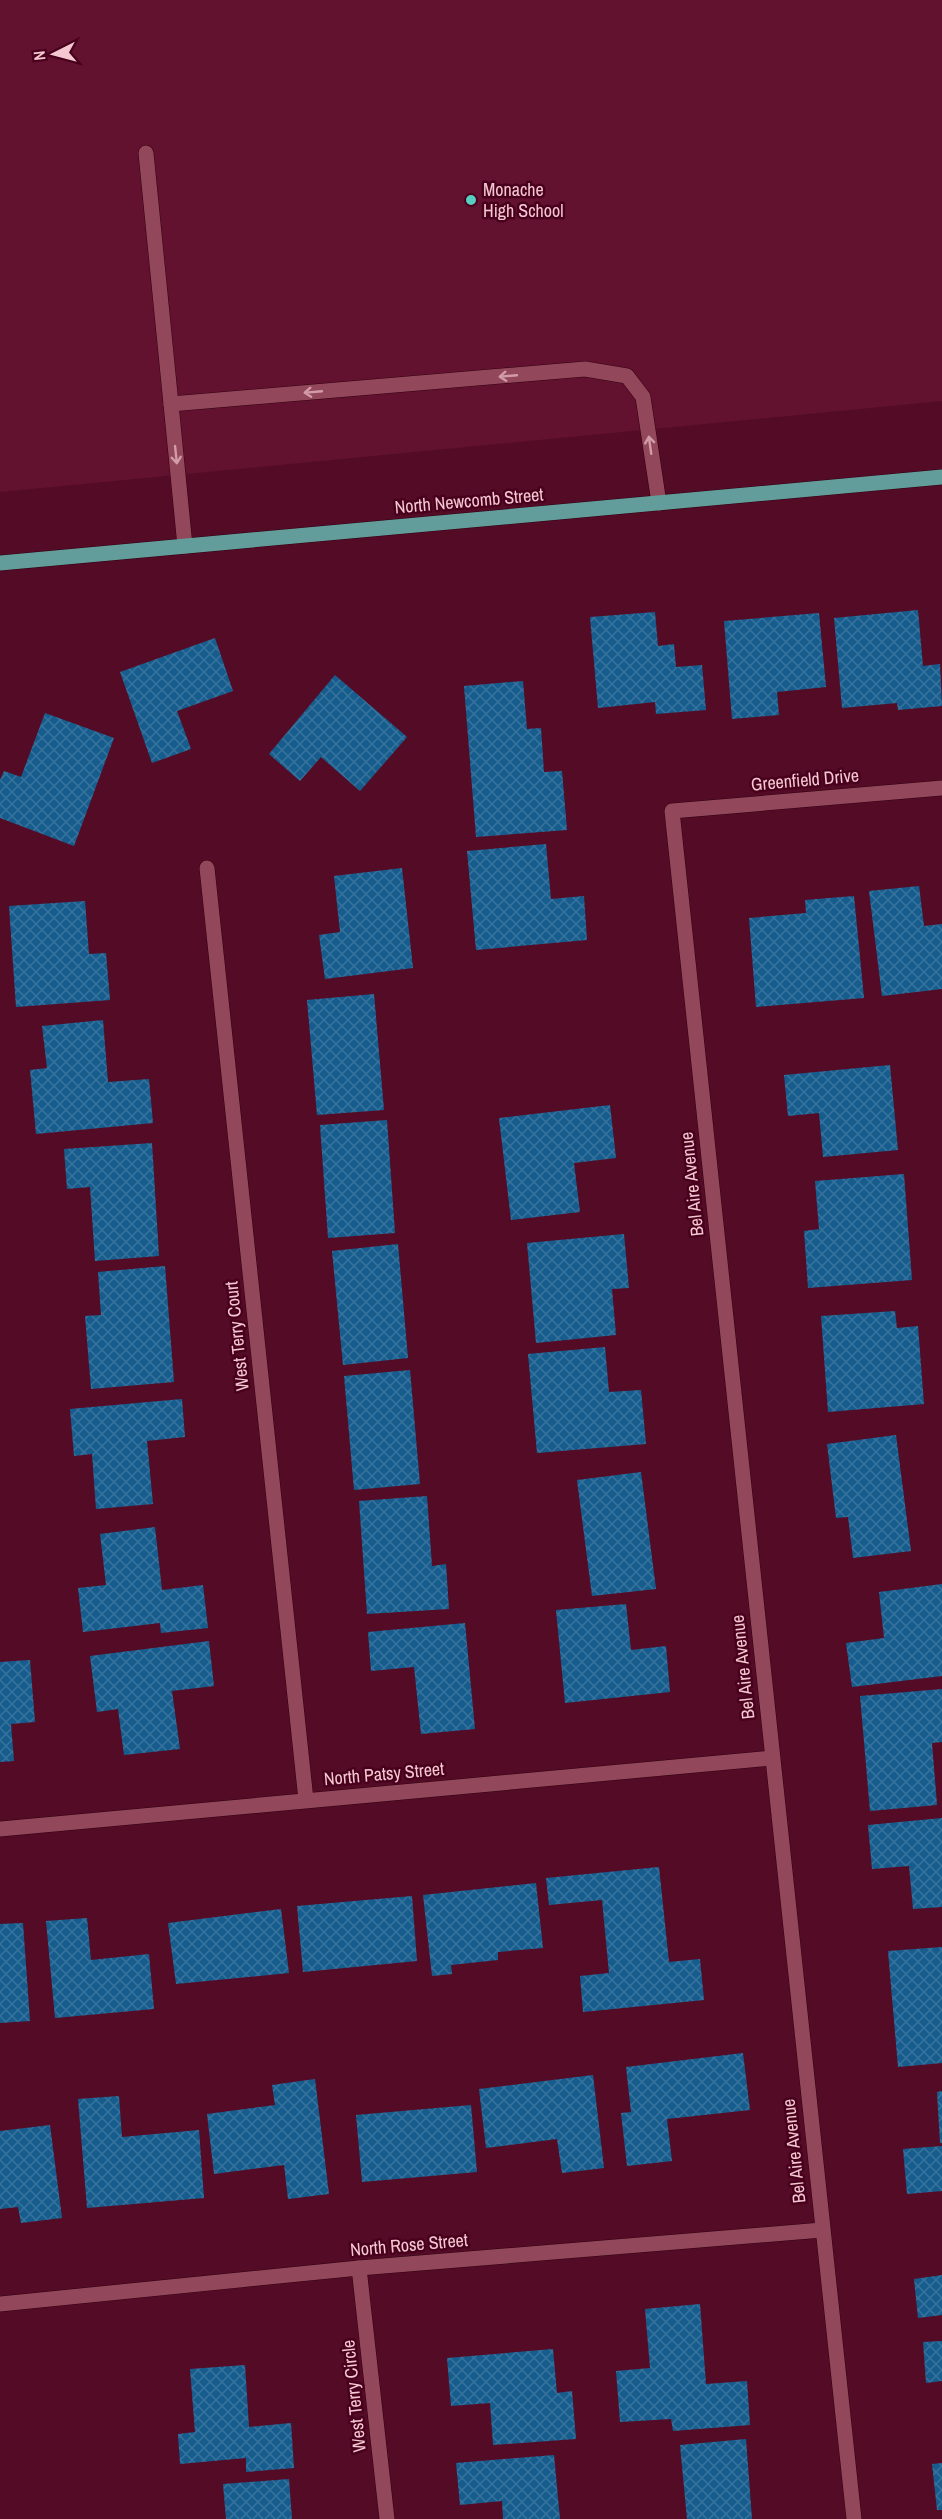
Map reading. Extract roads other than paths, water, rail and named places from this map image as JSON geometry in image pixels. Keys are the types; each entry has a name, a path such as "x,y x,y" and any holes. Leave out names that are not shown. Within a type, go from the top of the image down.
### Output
{"main road":[{"name":"North Newcomb Street","path":"0,563 942,477"}],"street":[{"path":"146,153 185,546"},
{"path":"171,404 585,369 627,376 643,397 659,503"},
{"name":"Greenfield Drive","path":"672,811 942,788"},
{"name":"Bel Aire Avenue","path":"672,811 854,2519"},
{"name":"West Terry Court","path":"207,868 306,1800"},
{"name":"North Patsy Street","path":"0,1829 772,1758"},
{"name":"North Rose Street","path":"0,2304 359,2268 822,2230"},
{"name":"West Terry Circle","path":"359,2268 387,2519"}],"place":[{"name":"Monache High School","path":"471,200"}]}
